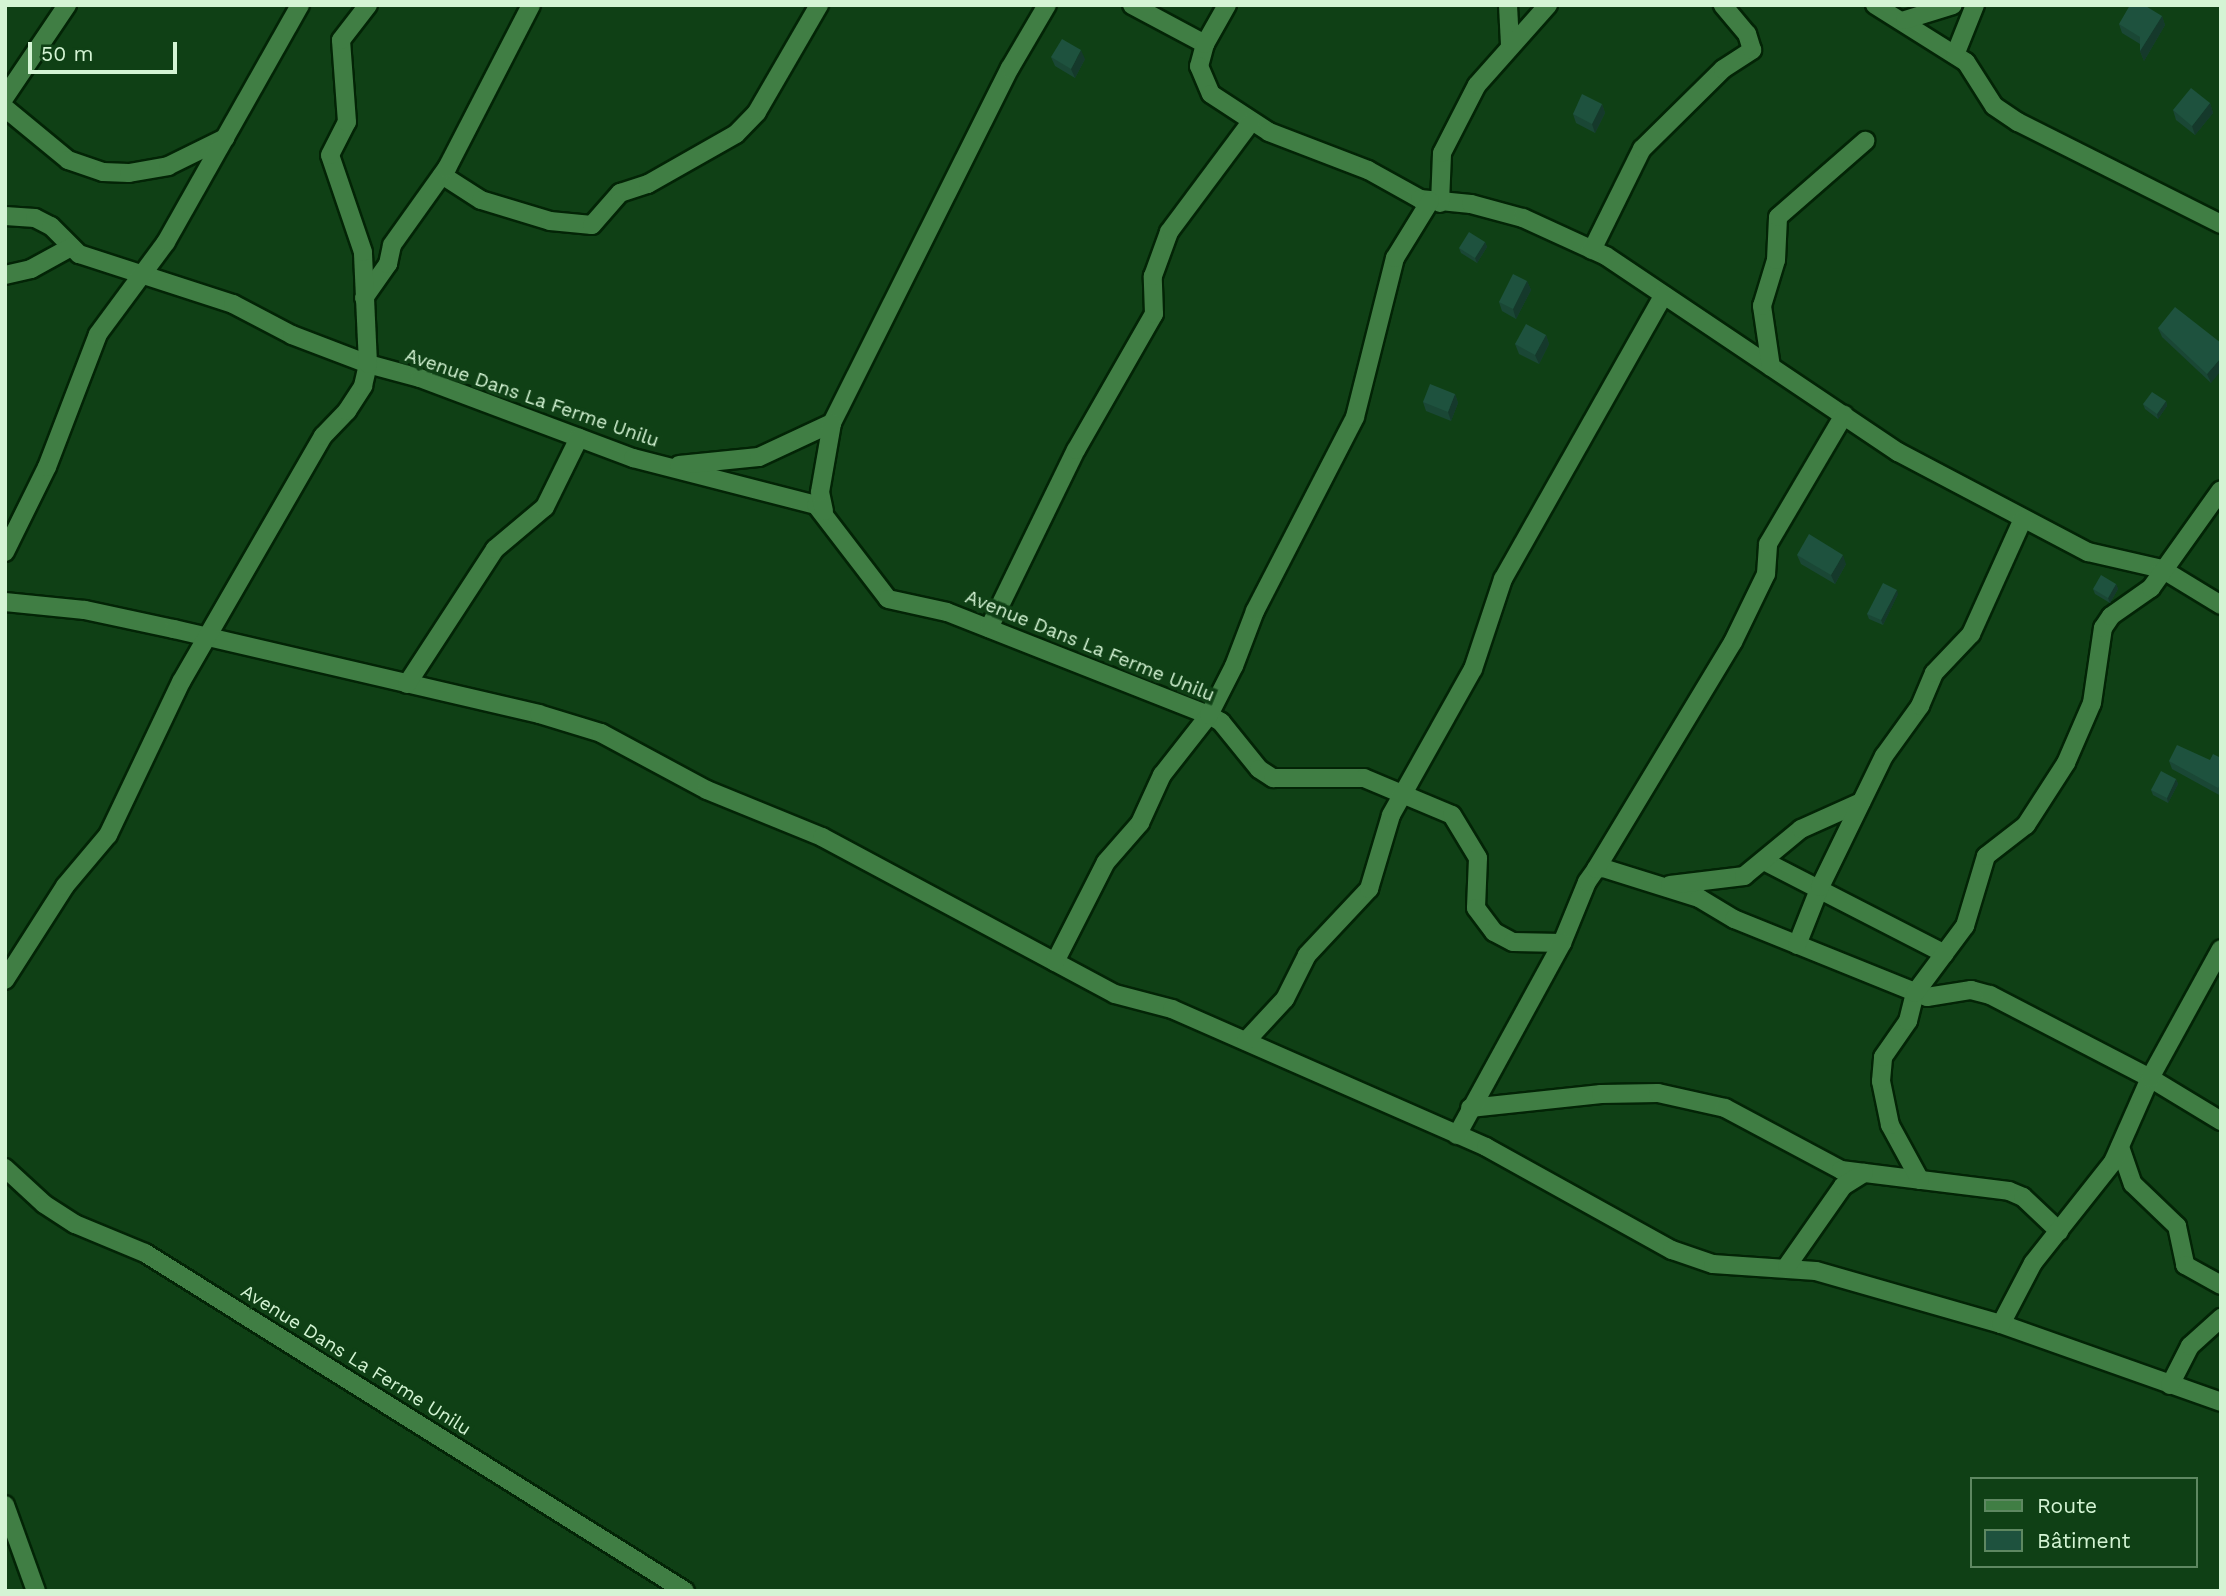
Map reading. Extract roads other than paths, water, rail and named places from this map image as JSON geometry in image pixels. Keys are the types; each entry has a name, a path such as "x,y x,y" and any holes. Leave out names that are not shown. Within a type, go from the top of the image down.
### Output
{"street":[{"path":"5,97 68,5"},
{"path":"5,552 47,467 98,334 144,277 300,5"},
{"path":"5,980 65,886 108,835 181,682 323,436 347,411 363,386 368,364 358,230 330,155 347,122 341,40 368,5"},
{"path":"364,299 388,264 392,246 442,175 531,5"},
{"path":"442,175 481,200 550,221 592,225 620,193 648,184 736,134 757,112 819,5"},
{"path":"824,511 820,492 832,423 1010,68 1047,5"},
{"path":"1132,5 1205,44"},
{"path":"1227,5 1205,44 1199,66 1202,81 1231,111 1435,202 1471,204 1523,218 1592,250 1664,295 1898,452 2088,552 2162,569 2221,605"},
{"path":"1508,5 1510,45"},
{"path":"1055,962 1105,862 1140,823 1163,775 1209,715 1261,598 1355,417 1395,258 1435,202 1442,153 1449,136 1477,85 1548,5"},
{"path":"1592,250 1642,149 1713,78 1752,50 1747,34 1723,5"},
{"path":"1875,5 1905,20 1955,55 1977,76 1994,106 2018,122 2221,224"},
{"path":"1905,20 1953,5"},
{"path":"1955,55 1975,5"},
{"path":"5,108 68,160 103,172 129,173 167,166 225,138"},
{"path":"989,628 1076,450 1154,314 1155,268 1169,232 1251,122"},
{"path":"1771,367 1762,306 1776,260 1778,217 1866,141"},
{"name":"Avenue Dans La Ferme Unilu","path":"5,215 35,218 71,247 144,277 233,304 292,335 368,364 421,378 579,438 824,511 888,599 947,612 1209,715 1227,729 1259,769 1273,779 1301,781 1347,775 1452,815 1478,858 1476,908 1494,932 1513,942 1562,943"},
{"path":"5,275 31,269 71,247"},
{"path":"1246,1041 1285,999 1307,955 1369,888 1385,830 1473,669 1503,579 1664,295"},
{"path":"1457,1135 1562,943 1596,869 1733,642 1766,574 1768,544 1844,415"},
{"path":"666,466 759,457 832,423"},
{"path":"407,684 495,549 545,507 579,438"},
{"path":"1920,1180 1890,1125 1880,1068 1908,1021 1915,993 1965,926 1986,856 2026,825 2085,725 2104,628 2111,617 2151,588 2162,569 2221,491"},
{"path":"1797,945 1820,887 1884,756 1920,706 1934,673 1970,634 2023,519"},
{"path":"5,602 85,610 539,714 601,733 707,790 822,837 1115,994 1172,1009 1457,1135 1672,1250 1713,1264 1787,1266 2001,1324 2221,1402"},
{"path":"1653,886 1733,880 1764,860 1801,829 1861,802"},
{"path":"1764,860 1945,954"},
{"path":"1596,869 1699,898 1734,919 1927,997 1971,990 1990,995 2150,1078 2221,1121"},
{"path":"2001,1324 2033,1263 2093,1194 2120,1147 2150,1078 2221,948"},
{"path":"1470,1108 1601,1094 1658,1093 1726,1108 1841,1170 2009,1191 2023,1197 2059,1231"},
{"path":"2120,1147 2133,1184 2177,1226 2185,1265 2221,1285"},
{"name":"Avenue Dans La Ferme Unilu","path":"5,1168 44,1204 75,1224 145,1253 685,1591"},
{"path":"1787,1266 1843,1186 1864,1173"},
{"path":"2170,1385 2190,1346 2221,1318"},
{"path":"5,1505 36,1591"}]}
